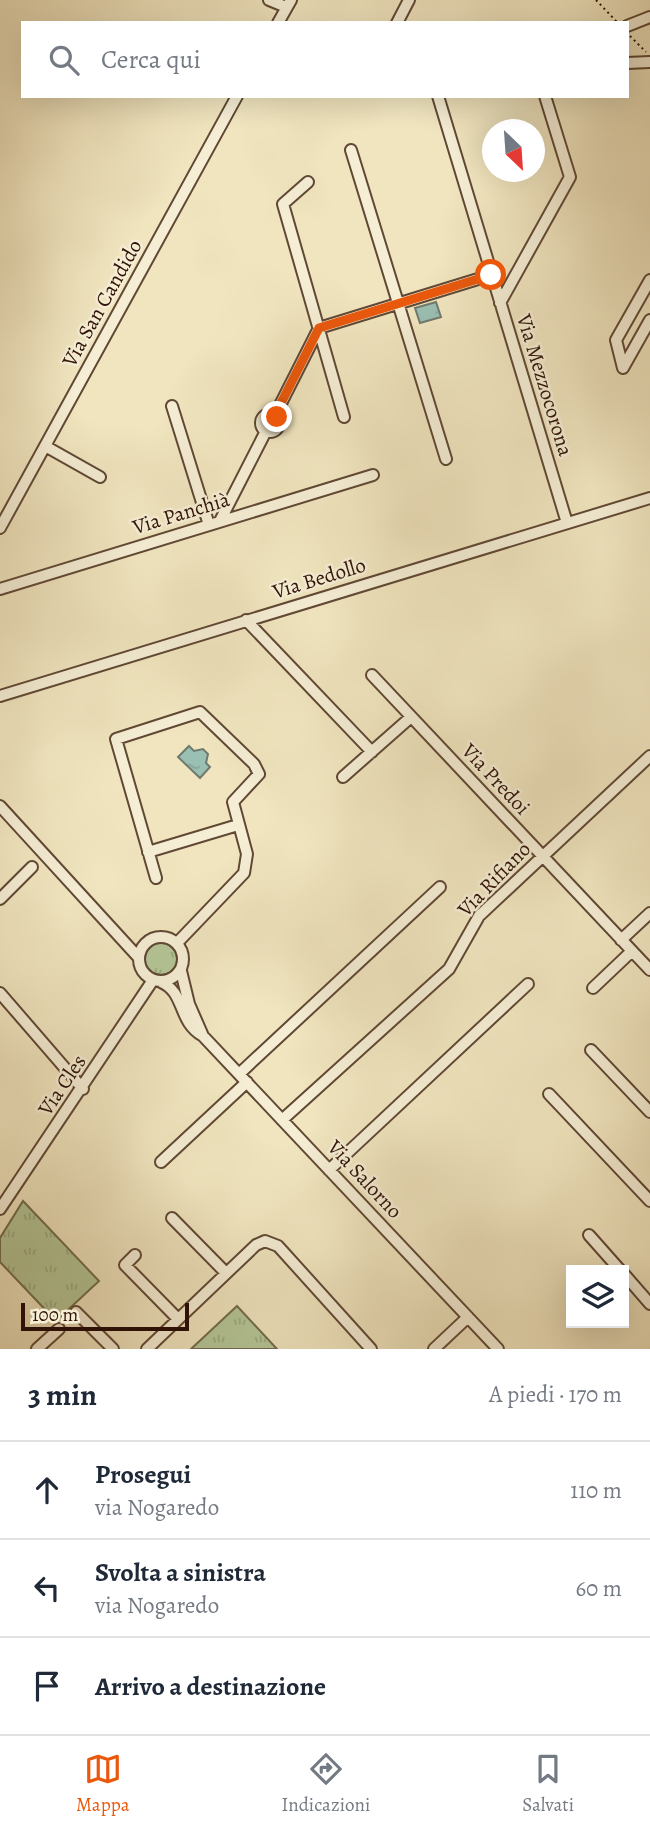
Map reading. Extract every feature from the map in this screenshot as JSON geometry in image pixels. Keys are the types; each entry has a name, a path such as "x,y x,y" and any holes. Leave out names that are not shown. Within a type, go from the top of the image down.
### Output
{"street":[{"path":"269,0 288,4 279,21"},
{"path":"398,21 409,0"},
{"path":"629,25 650,17"},
{"path":"629,63 650,62"},
{"name":"Via San Candido","path":"0,528 236,98"},
{"name":"Via Mezzocorona","path":"439,98 567,523"},
{"path":"500,303 570,177 546,98"},
{"path":"351,150 446,459"},
{"path":"308,182 283,204 344,417"},
{"path":"214,523 266,431 272,432 279,425 275,415 319,328 491,275"},
{"path":"650,280 616,340 622,368 650,320"},
{"path":"172,406 214,523"},
{"path":"45,446 100,477"},
{"name":"Via Panchià","path":"0,589 373,475"},
{"name":"Via Bedollo","path":"0,696 650,498"},
{"path":"246,620 372,752"},
{"name":"Via Predoi","path":"372,675 650,970"},
{"path":"156,878 116,739 195,713 205,715 258,769 256,779 233,802 247,854 244,873 177,943"},
{"path":"343,777 411,717"},
{"name":"Via Rifiano","path":"282,1120 449,969 478,916 650,756"},
{"path":"0,806 139,958"},
{"path":"148,852 238,825"},
{"path":"0,899 32,867"},
{"path":"161,1162 243,1078 440,887"},
{"path":"621,940 650,912"},
{"path":"116,933 141,941 164,937 177,943 184,956 181,971 173,979 157,981 142,972 140,951 150,940"},
{"path":"593,988 632,951"},
{"name":"Via Salorno","path":"181,971 189,1004 203,1036"},
{"name":"Via Salorno","path":"157,981 176,993 187,1024 203,1036 498,1349"},
{"name":"Via Cles","path":"0,1209 157,981"},
{"path":"329,1170 528,984"},
{"path":"2,999 83,1089"},
{"path":"591,1049 650,1112"},
{"path":"548,1094 650,1200"},
{"path":"172,1218 226,1273"},
{"path":"589,1236 615,1265"},
{"path":"147,1349 256,1245 272,1242 371,1349"},
{"path":"135,1255 125,1265 178,1319"},
{"path":"629,1280 650,1304"},
{"path":"76,1312 113,1349"},
{"path":"434,1349 468,1317"},
{"path":"37,1349 59,1329"}],"path":[{"path":"596,0 616,21"},
{"path":"629,35 649,56"}],"green space":[{"path":"161,943 172,948 177,959 172,970 161,975 150,970 145,959 150,948"},
{"path":"23,1201 99,1281 56,1321 0,1262 0,1238"},
{"path":"237,1306 277,1349 191,1349"}],"water":[{"path":"436,302 441,317 420,323 415,308"},
{"path":"189,746 194,751 203,749 208,754 206,763 210,767 200,778 178,757"}],"route":[{"path":"277,417 275,415 319,328 491,275"}]}
